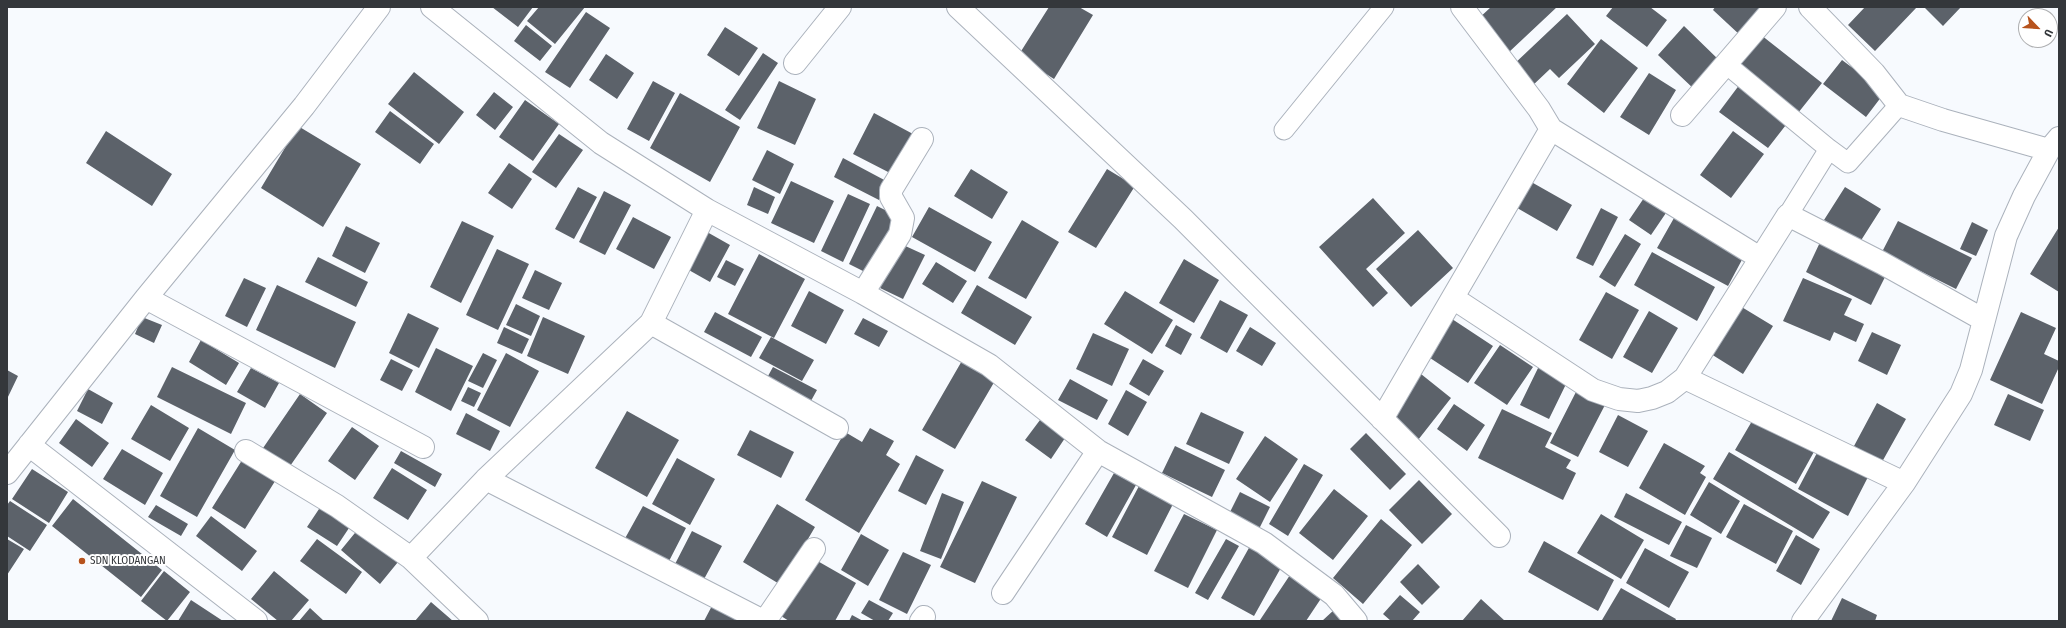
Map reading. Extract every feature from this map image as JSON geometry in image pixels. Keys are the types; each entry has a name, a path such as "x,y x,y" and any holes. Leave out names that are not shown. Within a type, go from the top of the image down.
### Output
{"street":[{"path":"7,472 146,298 304,106 379,7"},
{"path":"432,7 601,143 707,210 863,293 989,365 1098,451 1264,543 1334,595 1356,621"},
{"path":"795,63 840,7"},
{"path":"958,7 1183,219 1499,536"},
{"path":"1462,7 1539,110 1551,129 1760,258"},
{"path":"1682,115 1775,7"},
{"path":"1803,621 1904,483 1961,394 1971,370 2006,236 2024,196 2054,144 1943,120 1899,105 1874,73 1810,7"},
{"path":"1382,419 1551,129"},
{"path":"863,293 900,234 903,218 891,197 891,190 922,138"},
{"path":"411,558 486,479 651,323 707,210"},
{"path":"1453,298 1593,390 1619,399 1638,401 1652,398 1667,392 1686,378 1788,214 1882,263 1984,320"},
{"path":"146,298 423,447"},
{"path":"651,323 838,428"},
{"path":"1686,378 1904,483"},
{"path":"29,445 256,621"},
{"path":"246,451 337,506 411,558 477,621"},
{"path":"1003,593 1098,451"},
{"path":"486,479 764,621 814,549"}],"lane":[{"path":"1284,130 1384,7"},
{"path":"1726,64 1848,164 1899,105"},
{"path":"1788,214 1829,149"}],"building":[{"path":"492,7 533,7 518,27"},
{"path":"539,7 585,7 555,44 527,21"},
{"path":"1049,7 1079,7 1093,15 1054,79 1018,56"},
{"path":"1491,7 1557,7 1508,53 1477,20"},
{"path":"1613,7 1650,7 1667,20 1647,47 1606,16"},
{"path":"1715,7 1766,7 1741,36 1713,10"},
{"path":"1865,7 1917,7 1875,51 1848,25"},
{"path":"1924,7 1961,7 1943,26"},
{"path":"586,12 610,28 570,88 545,72"},
{"path":"1567,14 1595,44 1559,78 1550,69 1531,87 1512,66"},
{"path":"526,25 552,46 540,61 514,41"},
{"path":"1684,26 1721,62 1695,90 1658,55"},
{"path":"725,27 758,48 739,76 707,55"},
{"path":"1761,35 1822,83 1798,113 1737,64"},
{"path":"1601,39 1638,68 1604,113 1567,84"},
{"path":"763,53 778,63 740,120 725,110"},
{"path":"606,54 634,73 617,99 589,80"},
{"path":"1842,60 1885,92 1866,117 1823,84"},
{"path":"414,72 464,112 439,144 388,104"},
{"path":"1649,73 1676,90 1649,135 1620,117"},
{"path":"653,81 675,93 649,141 627,129"},
{"path":"779,81 816,99 795,145 757,128"},
{"path":"1740,84 1789,121 1768,148 1719,112"},
{"path":"494,92 513,107 495,130 476,115"},
{"path":"680,93 740,127 710,182 650,148"},
{"path":"525,100 559,124 533,161 499,137"},
{"path":"390,111 434,144 420,164 375,132"},
{"path":"874,113 913,134 892,174 853,154"},
{"path":"298,126 361,164 323,227 261,188"},
{"path":"106,131 172,174 152,206 86,163"},
{"path":"1733,131 1764,154 1731,198 1700,175"},
{"path":"559,134 583,150 556,188 532,172"},
{"path":"767,150 794,164 780,194 752,180"},
{"path":"843,158 888,182 879,200 834,177"},
{"path":"509,163 532,179 512,209 488,193"},
{"path":"971,169 1008,192 992,219 954,196"},
{"path":"1107,169 1135,186 1096,248 1068,232"},
{"path":"1526,179 1572,205 1557,231 1512,205"},
{"path":"791,181 834,201 814,243 771,223"},
{"path":"578,187 597,197 574,239 555,229"},
{"path":"754,187 775,197 768,214 747,205"},
{"path":"1845,187 1881,209 1860,242 1824,220"},
{"path":"604,191 631,205 605,255 579,242"},
{"path":"848,194 870,204 843,262 821,251"},
{"path":"1646,195 1668,210 1651,235 1629,220"},
{"path":"1373,198 1405,233 1366,269 1388,293 1373,307 1319,247"},
{"path":"877,206 897,216 869,274 849,264"},
{"path":"929,207 992,242 975,272 912,237"},
{"path":"1601,208 1618,217 1593,266 1576,258"},
{"path":"633,217 671,237 654,269 616,249"},
{"path":"1674,218 1744,256 1728,286 1657,248"},
{"path":"1022,220 1059,242 1026,299 988,278"},
{"path":"462,221 494,236 461,303 430,287"},
{"path":"1898,221 1972,258 1956,289 1882,252"},
{"path":"1972,222 1988,230 1976,256 1960,249"},
{"path":"346,226 380,243 365,273 332,256"},
{"path":"2059,227 2059,292 2030,274"},
{"path":"1418,230 1453,268 1411,307 1376,269"},
{"path":"707,232 730,245 710,282 687,269"},
{"path":"1625,234 1641,244 1615,287 1599,277"},
{"path":"1822,238 1888,271 1871,305 1806,272"},
{"path":"901,244 925,255 903,299 880,288"},
{"path":"497,249 529,264 498,330 466,315"},
{"path":"1652,252 1715,287 1697,321 1634,285"},
{"path":"759,254 805,279 774,338 728,314"},
{"path":"318,257 368,282 356,307 305,282"},
{"path":"1184,259 1219,280 1194,323 1159,303"},
{"path":"726,260 744,269 735,286 717,277"},
{"path":"936,262 967,281 953,303 922,284"},
{"path":"535,270 562,283 549,310 522,298"},
{"path":"244,278 266,288 247,327 225,316"},
{"path":"1803,278 1852,299 1844,315 1864,324 1856,342 1834,332 1830,341 1783,321"},
{"path":"277,285 356,322 335,368 256,330"},
{"path":"977,285 1032,317 1015,345 961,313"},
{"path":"809,291 844,310 826,344 791,326"},
{"path":"1125,291 1173,320 1152,354 1104,324"},
{"path":"1606,292 1639,310 1612,359 1579,340"},
{"path":"1220,300 1248,315 1227,353 1200,338"},
{"path":"516,304 540,316 531,336 506,325"},
{"path":"1740,306 1773,326 1743,374 1711,354"},
{"path":"1649,311 1678,328 1652,373 1623,357"},
{"path":"715,312 762,337 751,357 704,332"},
{"path":"2021,312 2056,328 2044,354 2059,361 2059,367 2042,404 1990,380"},
{"path":"408,313 439,328 419,368 389,353"},
{"path":"142,317 162,325 154,343 135,334"},
{"path":"543,317 585,336 568,374 527,356"},
{"path":"1449,317 1493,346 1468,383 1424,354"},
{"path":"863,318 888,331 879,347 854,334"},
{"path":"1176,325 1192,334 1181,355 1165,346"},
{"path":"504,327 529,339 522,354 497,343"},
{"path":"1250,327 1276,343 1262,366 1236,351"},
{"path":"1872,332 1901,345 1887,375 1858,361"},
{"path":"1093,333 1129,349 1112,386 1076,369"},
{"path":"771,337 814,360 802,381 759,358"},
{"path":"201,340 239,363 226,385 189,362"},
{"path":"1500,345 1533,367 1507,405 1474,383"},
{"path":"436,348 473,366 451,411 415,392"},
{"path":"483,353 497,360 483,388 468,381"},
{"path":"506,353 539,371 510,427 477,410"},
{"path":"391,359 413,370 402,391 380,380"},
{"path":"963,359 996,379 955,449 922,430"},
{"path":"1143,359 1164,371 1149,396 1129,384"},
{"path":"1539,366 1568,380 1549,419 1520,405"},
{"path":"172,367 246,403 231,434 157,397"},
{"path":"773,367 817,390 807,408 763,385"},
{"path":"251,368 279,383 265,408 237,392"},
{"path":"7,370 18,376 7,399"},
{"path":"1421,374 1451,398 1418,440 1388,416"},
{"path":"1070,379 1108,400 1097,420 1058,400"},
{"path":"468,387 481,393 474,407 461,401"},
{"path":"1578,388 1606,403 1578,457 1550,443"},
{"path":"88,389 113,403 102,424 77,411"},
{"path":"1126,390 1147,402 1128,436 1108,424"},
{"path":"300,394 327,413 288,469 261,451"},
{"path":"2008,394 2044,410 2030,441 1994,425"},
{"path":"1877,403 1906,419 1882,462 1854,446"},
{"path":"1454,404 1485,425 1467,451 1437,429"},
{"path":"151,405 189,428 170,461 131,439"},
{"path":"1502,409 1552,433 1545,447 1571,460 1566,468 1576,473 1563,500 1478,458"},
{"path":"627,411 679,440 647,497 595,468"},
{"path":"1201,412 1244,432 1229,464 1186,444"},
{"path":"466,413 500,431 490,451 456,434"},
{"path":"1618,415 1648,431 1628,467 1599,452"},
{"path":"1755,416 1815,450 1796,484 1735,450"},
{"path":"76,419 109,443 92,467 59,443"},
{"path":"1040,420 1065,438 1051,459 1025,440"},
{"path":"352,427 379,446 355,480 328,461"},
{"path":"198,428 235,450 197,517 160,496"},
{"path":"870,428 894,441 886,455 900,464 859,533 805,500 845,432 862,442"},
{"path":"750,430 794,452 781,478 737,455"},
{"path":"1366,433 1406,474 1390,490 1350,449"},
{"path":"1265,436 1298,459 1270,502 1236,479"},
{"path":"1664,443 1705,466 1700,473 1706,477 1685,515 1639,488"},
{"path":"1175,446 1225,470 1212,497 1162,473"},
{"path":"122,449 163,473 145,505 103,479"},
{"path":"401,451 442,474 435,487 394,463"},
{"path":"1818,451 1868,477 1848,516 1798,489"},
{"path":"1729,452 1830,512 1813,539 1713,479"},
{"path":"916,455 944,470 926,505 898,491"},
{"path":"244,457 277,478 245,529 212,508"},
{"path":"677,458 715,479 690,525 652,504"},
{"path":"1304,464 1323,475 1288,536 1269,524"},
{"path":"392,468 427,490 408,520 373,498"},
{"path":"32,469 68,492 49,523 12,499"},
{"path":"1114,473 1136,485 1107,537 1085,524"},
{"path":"1419,480 1452,514 1422,544 1389,510"},
{"path":"982,481 1017,497 975,583 940,567"},
{"path":"1709,482 1740,501 1721,534 1690,515"},
{"path":"1139,486 1173,504 1147,555 1112,537"},
{"path":"1334,489 1368,516 1333,560 1299,533"},
{"path":"1240,492 1270,507 1258,531 1228,516"},
{"path":"942,493 964,502 941,559 920,551"},
{"path":"1626,493 1682,522 1669,545 1614,517"},
{"path":"73,499 162,570 141,597 52,526"},
{"path":"10,501 47,525 30,551 7,536 7,505"},
{"path":"323,503 353,522 337,546 307,527"},
{"path":"777,504 815,527 781,585 743,562"},
{"path":"1744,504 1793,531 1776,564 1726,537"},
{"path":"156,505 188,524 181,536 148,517"},
{"path":"643,506 686,528 667,565 623,542"},
{"path":"1184,514 1217,530 1188,588 1154,571"},
{"path":"1601,514 1644,540 1621,579 1577,553"},
{"path":"211,516 257,551 242,571 196,536"},
{"path":"1381,519 1412,545 1363,604 1333,578"},
{"path":"1686,525 1712,538 1697,568 1670,556"},
{"path":"359,528 398,562 380,584 341,550"},
{"path":"692,531 722,546 703,581 674,566"},
{"path":"861,534 889,550 868,586 841,570"},
{"path":"1796,535 1820,549 1801,585 1776,571"},
{"path":"7,539 24,549 7,575"},
{"path":"317,539 362,572 346,594 300,561"},
{"path":"1226,539 1239,546 1208,600 1195,593"},
{"path":"1544,541 1614,580 1598,611 1528,572"},
{"path":"1250,546 1283,564 1254,616 1221,598"},
{"path":"1645,548 1689,572 1669,608 1626,583"},
{"path":"903,552 931,565 907,614 879,600"},
{"path":"814,559 856,583 835,621 789,621 781,616"},
{"path":"1418,564 1440,587 1422,605 1400,582"},
{"path":"164,571 190,592 167,621 141,601"},
{"path":"274,571 309,600 291,621 278,621 251,599"},
{"path":"1290,575 1322,597 1306,621 1260,620"},
{"path":"1621,588 1676,619 1675,621 1602,620"},
{"path":"1400,595 1420,612 1412,621 1391,621 1383,614"},
{"path":"1842,598 1877,615 1875,621 1831,621"},
{"path":"1481,599 1505,621 1462,621"},
{"path":"191,600 223,621 178,621"},
{"path":"869,600 893,613 888,621 875,621 861,613"},
{"path":"431,602 453,621 415,621"},
{"path":"714,602 749,621 704,621"},
{"path":"310,608 324,621 299,621"},
{"path":"1335,609 1346,621 1322,621"},
{"path":"852,615 863,621 849,621"}],"place":[{"name":"SDN KLODANGAN","path":"82,561"}]}
